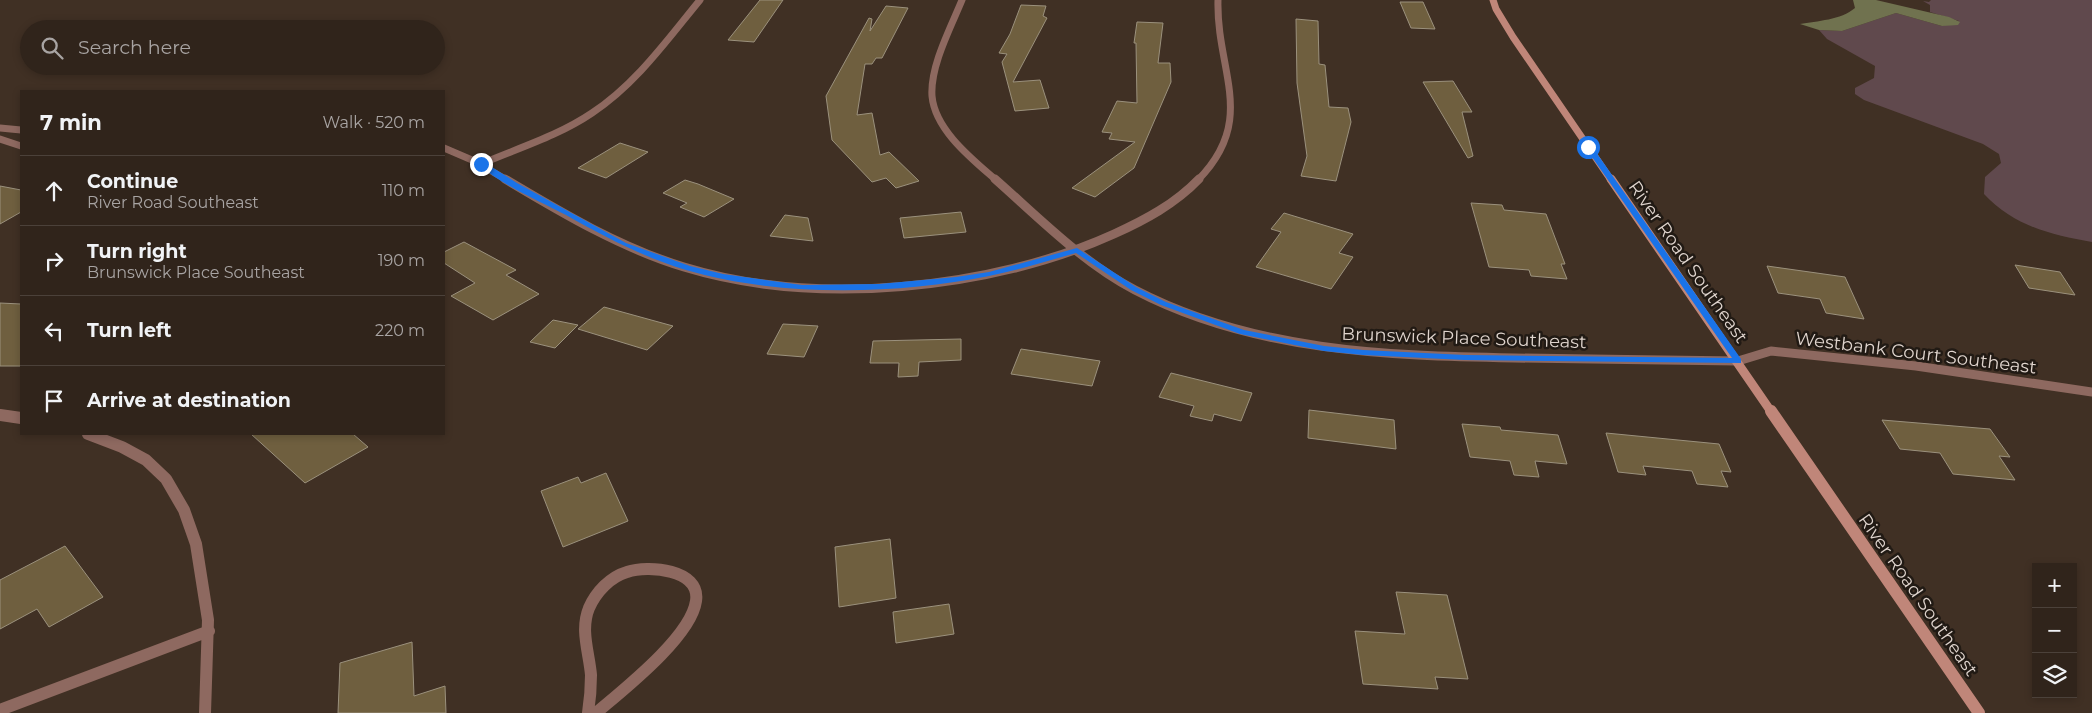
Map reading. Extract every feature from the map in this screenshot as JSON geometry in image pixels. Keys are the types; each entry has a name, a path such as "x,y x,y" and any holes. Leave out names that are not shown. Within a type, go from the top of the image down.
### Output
{"main road":[{"name":"River Road Southeast","path":"1493,0 1524,53 1627,205 1738,361 1979,713"}],"street":[{"path":"481,164 576,123 607,102 645,67 700,0"},
{"name":"Brunswick Place Southeast","path":"962,0 937,69 932,98 936,113 954,138 976,162 1077,250 1133,289 1164,304 1242,332 1324,348 1363,353 1465,358 1738,361"},
{"path":"445,148 481,164 624,244 688,268 757,282 802,287 840,288 919,284 990,274 1077,250 1127,229 1169,204 1203,175 1224,146 1229,132 1232,106 1218,34 1218,0"},
{"path":"0,128 20,130"},
{"path":"0,139 20,146"},
{"name":"Westbank Court Southeast","path":"1738,361 1771,351 1916,366 2092,392"},
{"path":"0,415 20,418"},
{"path":"91,435 136,453 153,466 171,486 184,509 193,534 202,572 209,631 205,713"},
{"path":"588,713 591,680 584,624 589,608 597,593 608,583 625,573 643,569 662,569 680,574 692,584 696,599 693,611 658,658 596,713"},
{"path":"0,710 209,631"}],"shaded area":[{"path":"1853,0 1876,0 1949,17 1960,22 1958,25 1942,26 1896,13 1842,31 1819,30 1800,24 1843,15 1855,8"},
{"path":"1931,0 2092,0 2092,242 2062,236 2034,227 2008,214 1996,205 1984,194 1985,177 2001,163 1999,154 1983,144 1864,100 1855,94 1855,88 1874,78 1875,66 1827,39 1819,30 1842,31 1896,13 1942,26 1959,21 1930,12 1930,5 1923,1 1929,2"}],"building":[{"path":"760,0 783,0 754,42 728,40"},
{"path":"1400,2 1423,2 1435,29 1411,28"},
{"path":"1021,5 1046,6 1043,16 1047,18 1013,82 1040,80 1049,108 1015,111 1002,62 1007,54 999,53 1010,34"},
{"path":"886,6 908,8 882,58 876,58 872,64 865,64 857,115 872,113 880,155 889,152 919,181 896,188 886,178 872,182 832,140 826,96 869,18 872,19 870,31"},
{"path":"1296,19 1318,21 1319,64 1325,65 1329,107 1348,108 1351,122 1336,181 1301,176 1307,156 1297,83"},
{"path":"1137,22 1163,23 1158,63 1170,63 1171,82 1134,168 1095,197 1072,188 1135,142 1109,139 1112,133 1102,132 1117,101 1137,103 1136,43 1134,43"},
{"path":"1453,81 1472,112 1462,112 1473,156 1468,158 1423,82"},
{"path":"620,143 648,152 606,178 578,168"},
{"path":"685,180 734,199 704,217 680,207 687,203 663,193"},
{"path":"0,186 20,190 20,213 0,224"},
{"path":"1471,203 1502,205 1504,210 1546,214 1565,264 1561,264 1567,279 1531,276 1529,270 1489,267"},
{"path":"961,212 966,232 904,238 900,218"},
{"path":"1284,213 1353,234 1339,253 1353,257 1331,289 1256,267 1281,232 1271,229"},
{"path":"785,215 808,218 813,241 770,236"},
{"path":"464,242 516,270 506,275 539,294 493,320 451,296 475,283 445,264 445,252"},
{"path":"2015,265 2060,272 2075,295 2029,288"},
{"path":"1767,266 1845,277 1864,319 1826,313 1820,299 1778,293"},
{"path":"0,303 20,304 20,366 0,366"},
{"path":"604,307 673,326 647,350 578,329"},
{"path":"553,320 578,325 555,348 530,342"},
{"path":"783,324 818,326 804,357 767,354"},
{"path":"961,339 961,360 919,362 918,376 898,377 899,363 870,363 873,341"},
{"path":"1021,349 1100,361 1092,386 1011,374"},
{"path":"1171,373 1252,393 1241,421 1214,414 1212,421 1190,416 1194,406 1159,397"},
{"path":"1309,410 1394,420 1396,449 1308,438"},
{"path":"1882,420 1990,429 2010,457 1999,456 2015,480 1953,474 1940,453 1900,449"},
{"path":"1462,424 1500,427 1501,430 1558,435 1567,464 1535,461 1539,477 1514,475 1510,461 1470,457"},
{"path":"1606,433 1719,444 1731,472 1721,471 1728,487 1697,484 1692,471 1643,466 1646,475 1618,472"},
{"path":"252,435 354,435 368,447 305,483"},
{"path":"606,473 628,521 563,547 541,491 578,477 581,483"},
{"path":"890,539 896,598 839,607 835,547"},
{"path":"65,546 103,597 49,627 37,609 0,629 0,580"},
{"path":"1396,592 1447,595 1468,679 1435,677 1438,689 1363,684 1355,631 1405,634"},
{"path":"949,604 954,634 896,643 893,612"},
{"path":"412,642 414,696 445,686 446,713 338,713 340,663"}],"route":[{"path":"481,164 624,244 656,258 723,276 766,283 802,287 840,288 919,284 990,274 1077,250 1133,289 1164,304 1242,332 1284,342 1363,353 1465,358 1738,361 1588,147"}]}
